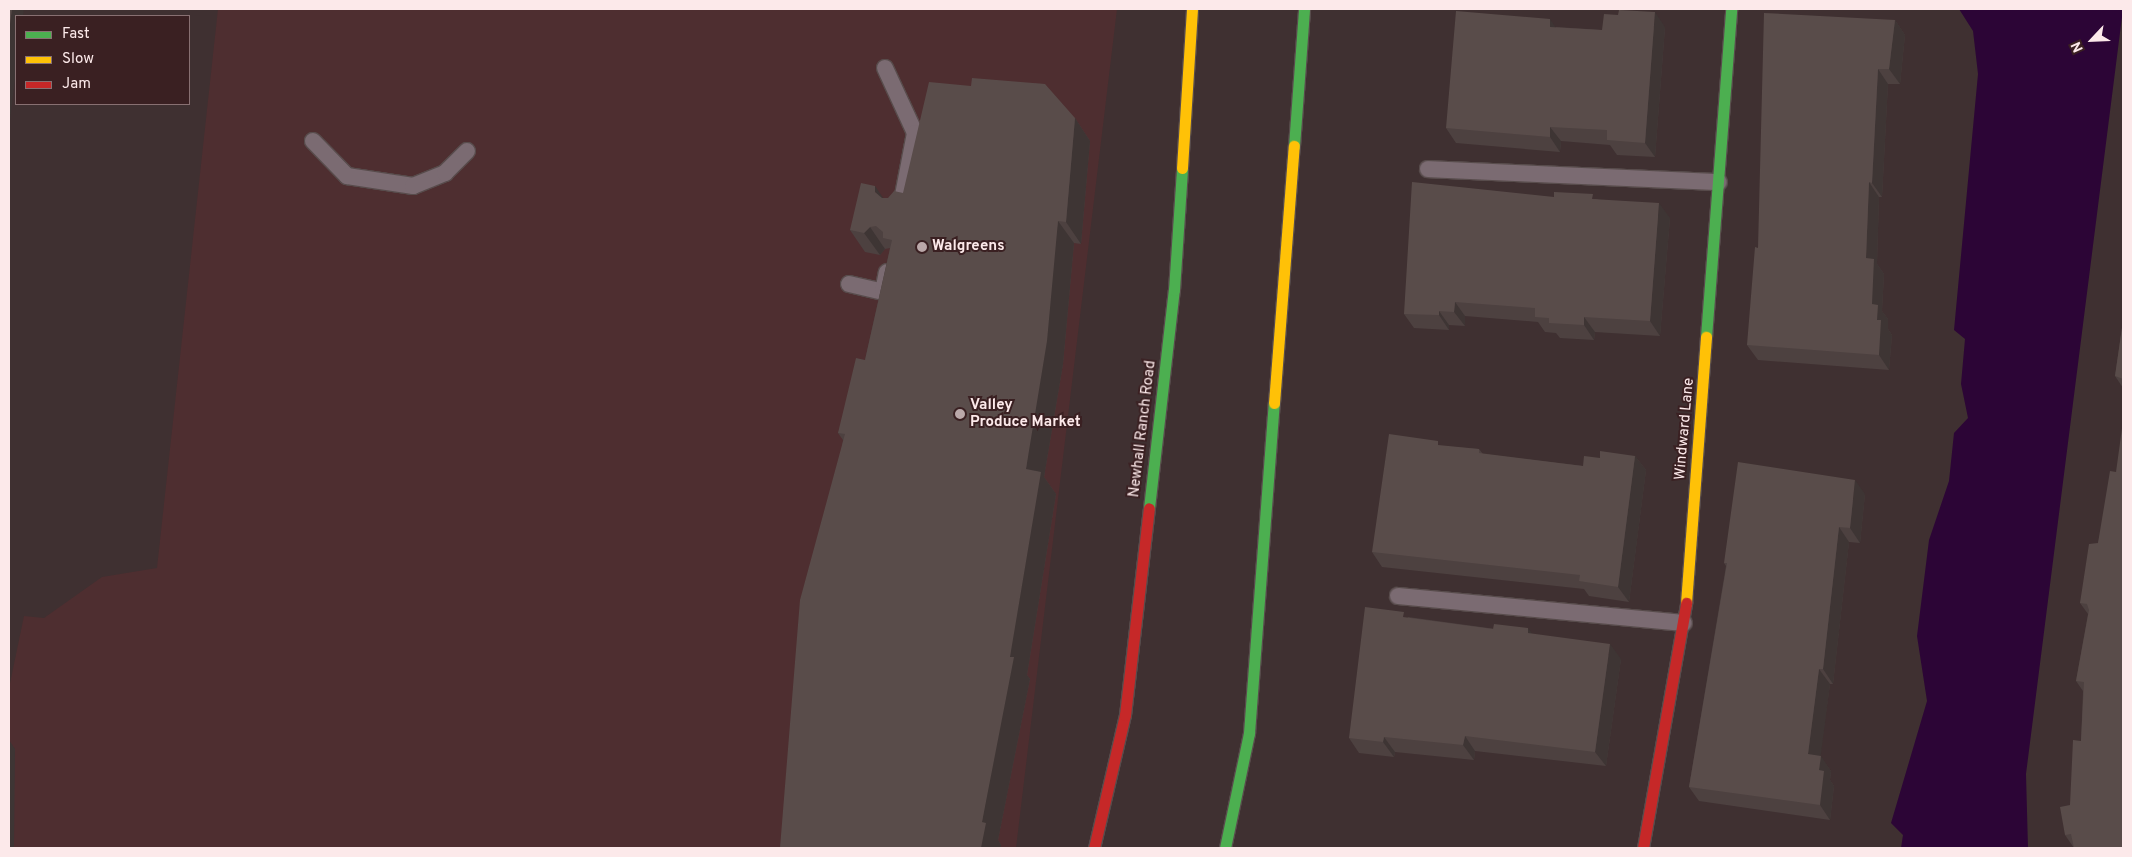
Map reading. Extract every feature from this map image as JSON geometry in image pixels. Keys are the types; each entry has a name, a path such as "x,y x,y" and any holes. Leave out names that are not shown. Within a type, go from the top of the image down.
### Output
{"main road":[{"name":"Newhall Ranch Road","path":"1094,848 1125,715 1174,290 1192,9"},
{"path":"1225,848 1249,733 1304,9"},
{"name":"Windward Lane","path":"1643,848 1684,623 1731,9"}],"lane":[{"path":"885,68 915,133 900,211"},
{"path":"313,141 347,176 413,186 445,173 467,151"},
{"path":"1428,169 1719,182"},
{"path":"849,284 883,292 889,258"},
{"path":"1398,596 1684,623"}],"shaded area":[{"path":"218,9 1117,9 1016,848 9,848 9,688 24,616 44,618 102,577 157,568"},
{"path":"1959,9 2123,9 2026,774 2028,848 1901,848 1903,835 1891,823 1927,701 1917,636 1929,540 1949,481 1954,433 1968,418 1961,384 1965,339 1954,330 1978,74 1973,31"}],"building":[{"path":"9,9 12,9 9,32"},
{"path":"1619,10 1655,12 1645,143 1607,140 1607,130 1550,127 1550,137 1446,128 1456,11 1550,19 1550,27 1602,30 1604,14 1618,15"},
{"path":"1764,13 1895,20 1889,69 1878,69 1872,183 1869,182 1866,258 1874,259 1872,304 1878,305 1877,320 1881,320 1879,355 1747,345 1755,247 1758,248"},
{"path":"972,78 1045,84 1075,118 1066,222 1058,221 1047,341 1026,469 1041,472 1010,657 1014,657 982,822 986,823 981,848 780,848 800,600 845,434 838,433 856,358 865,360 892,240 883,238 883,232 876,226 870,227 864,233 850,230 861,183 875,186 875,192 882,198 888,198 894,191 903,193 929,82 971,86"},
{"path":"1412,182 1554,197 1554,192 1593,194 1592,199 1659,203 1650,321 1584,317 1584,325 1549,323 1549,318 1535,317 1535,308 1455,302 1454,312 1439,311 1439,315 1404,314"},
{"path":"2123,321 2123,379 2115,376"},
{"path":"2123,421 2123,848 2074,848 2071,834 2065,835 2060,807 2070,805 2073,740 2081,741 2084,682 2076,681 2089,610 2087,604 2080,603 2089,544 2098,543 2110,471 2116,472"},
{"path":"1389,434 1438,441 1438,445 1479,449 1479,453 1583,466 1584,456 1600,458 1600,451 1635,456 1618,587 1579,581 1580,575 1372,552"},
{"path":"1738,462 1855,480 1850,528 1839,527 1823,669 1819,669 1808,754 1821,756 1819,770 1824,771 1820,805 1689,787 1727,563 1724,563"},
{"path":"1365,607 1404,612 1403,617 1493,629 1494,624 1528,628 1528,633 1610,644 1595,752 1465,736 1463,745 1384,737 1383,742 1349,738"}],"traffic: fast":[{"path":"1294,146 1304,9"},
{"path":"1706,337 1731,9"},
{"path":"1149,508 1174,290 1182,168"},
{"path":"1225,848 1249,733 1274,403"}],"traffic: slow":[{"path":"1182,168 1192,9"},
{"path":"1274,403 1294,146"},
{"path":"1686,603 1706,337"}],"traffic: jam":[{"path":"1094,848 1125,715 1149,508"},
{"path":"1643,848 1686,603"}],"place":[{"name":"Walgreens","path":"922,247"},
{"name":"Valley Produce Market","path":"960,414"}]}
